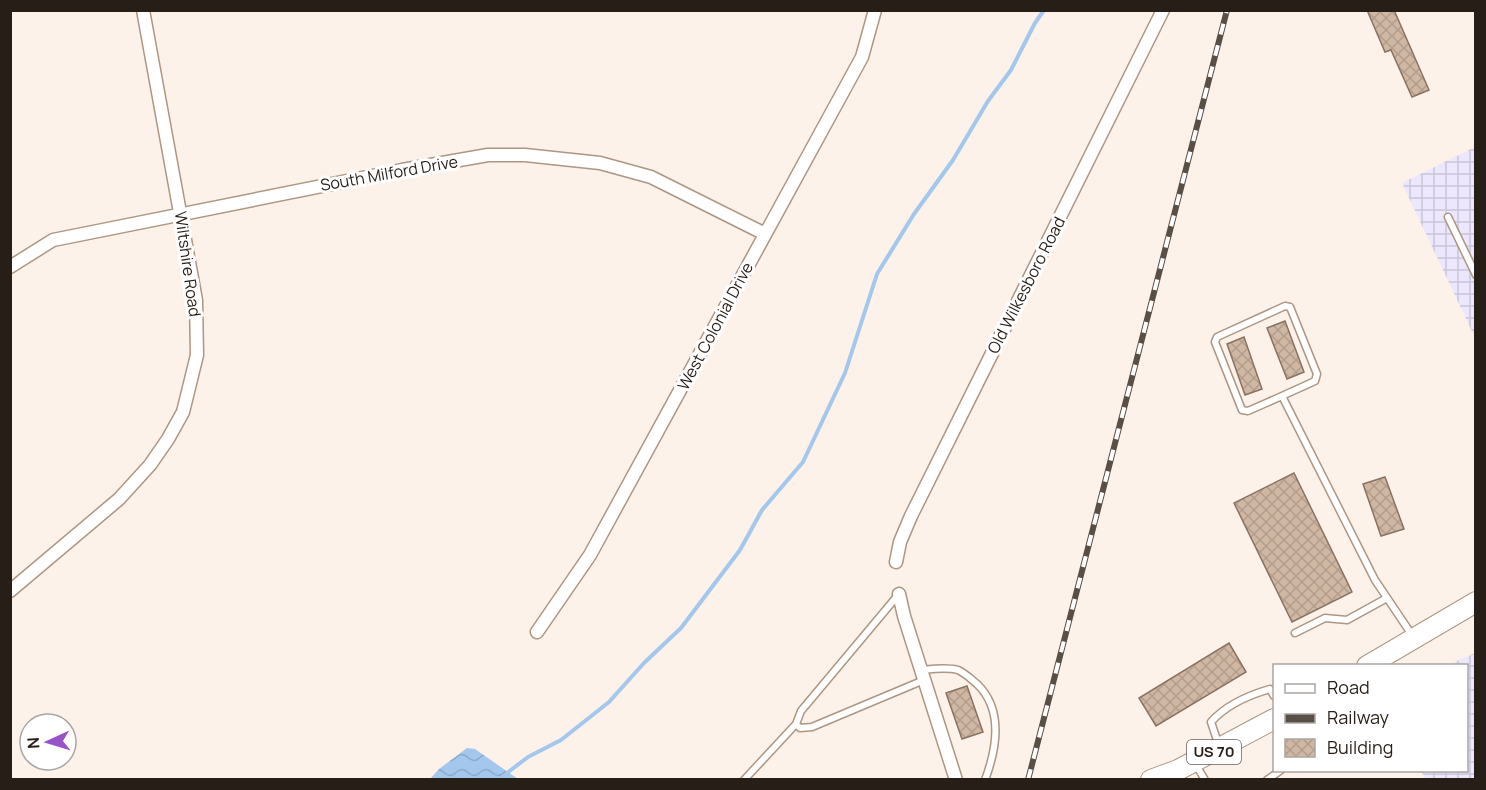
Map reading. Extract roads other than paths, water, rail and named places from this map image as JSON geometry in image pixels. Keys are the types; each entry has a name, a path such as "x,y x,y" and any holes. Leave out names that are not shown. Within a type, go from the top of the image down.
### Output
{"highway":[{"path":"1370,664 1476,602"},
{"name":"US 70","path":"1151,780 1221,749 1273,720"}],"street":[{"name":"Wiltshire Road","path":"10,591 119,499 156,456 183,412 197,355 196,300 143,10"},
{"name":"West Colonial Drive","path":"537,632 590,555 862,57 875,10"},
{"name":"Old Wilkesboro Road","path":"896,562 900,542 911,516 1163,10"},
{"name":"South Milford Drive","path":"10,267 53,240 181,213 488,155 525,155 600,163 651,177 765,234"},
{"path":"899,594 956,780"}],"lane":[{"path":"1448,217 1476,275"},
{"path":"1285,306 1290,307 1317,374 1315,381 1282,396 1248,411 1242,410 1215,342 1217,337 1285,306"},
{"path":"1282,396 1375,580 1414,638"},
{"path":"744,780 796,724 801,711 899,594"},
{"path":"1295,633 1325,618 1347,620 1387,598"},
{"path":"796,724 800,728 812,727 922,675 958,671 974,681 989,699 996,723 996,736 985,780"},
{"path":"1221,749 1211,722 1220,712 1254,694 1270,689 1273,693"},
{"path":"1194,762 1205,780"}],"water":[{"path":"467,748 475,749 518,779 430,779 439,769"}],"waterway":[{"path":"507,773 528,757 561,740 609,702 644,663 681,628 740,550 762,510 803,462 845,373 877,274 914,214 953,160 988,101 1011,70 1044,10"}],"railway":[{"path":"1028,780 1227,10"}]}
